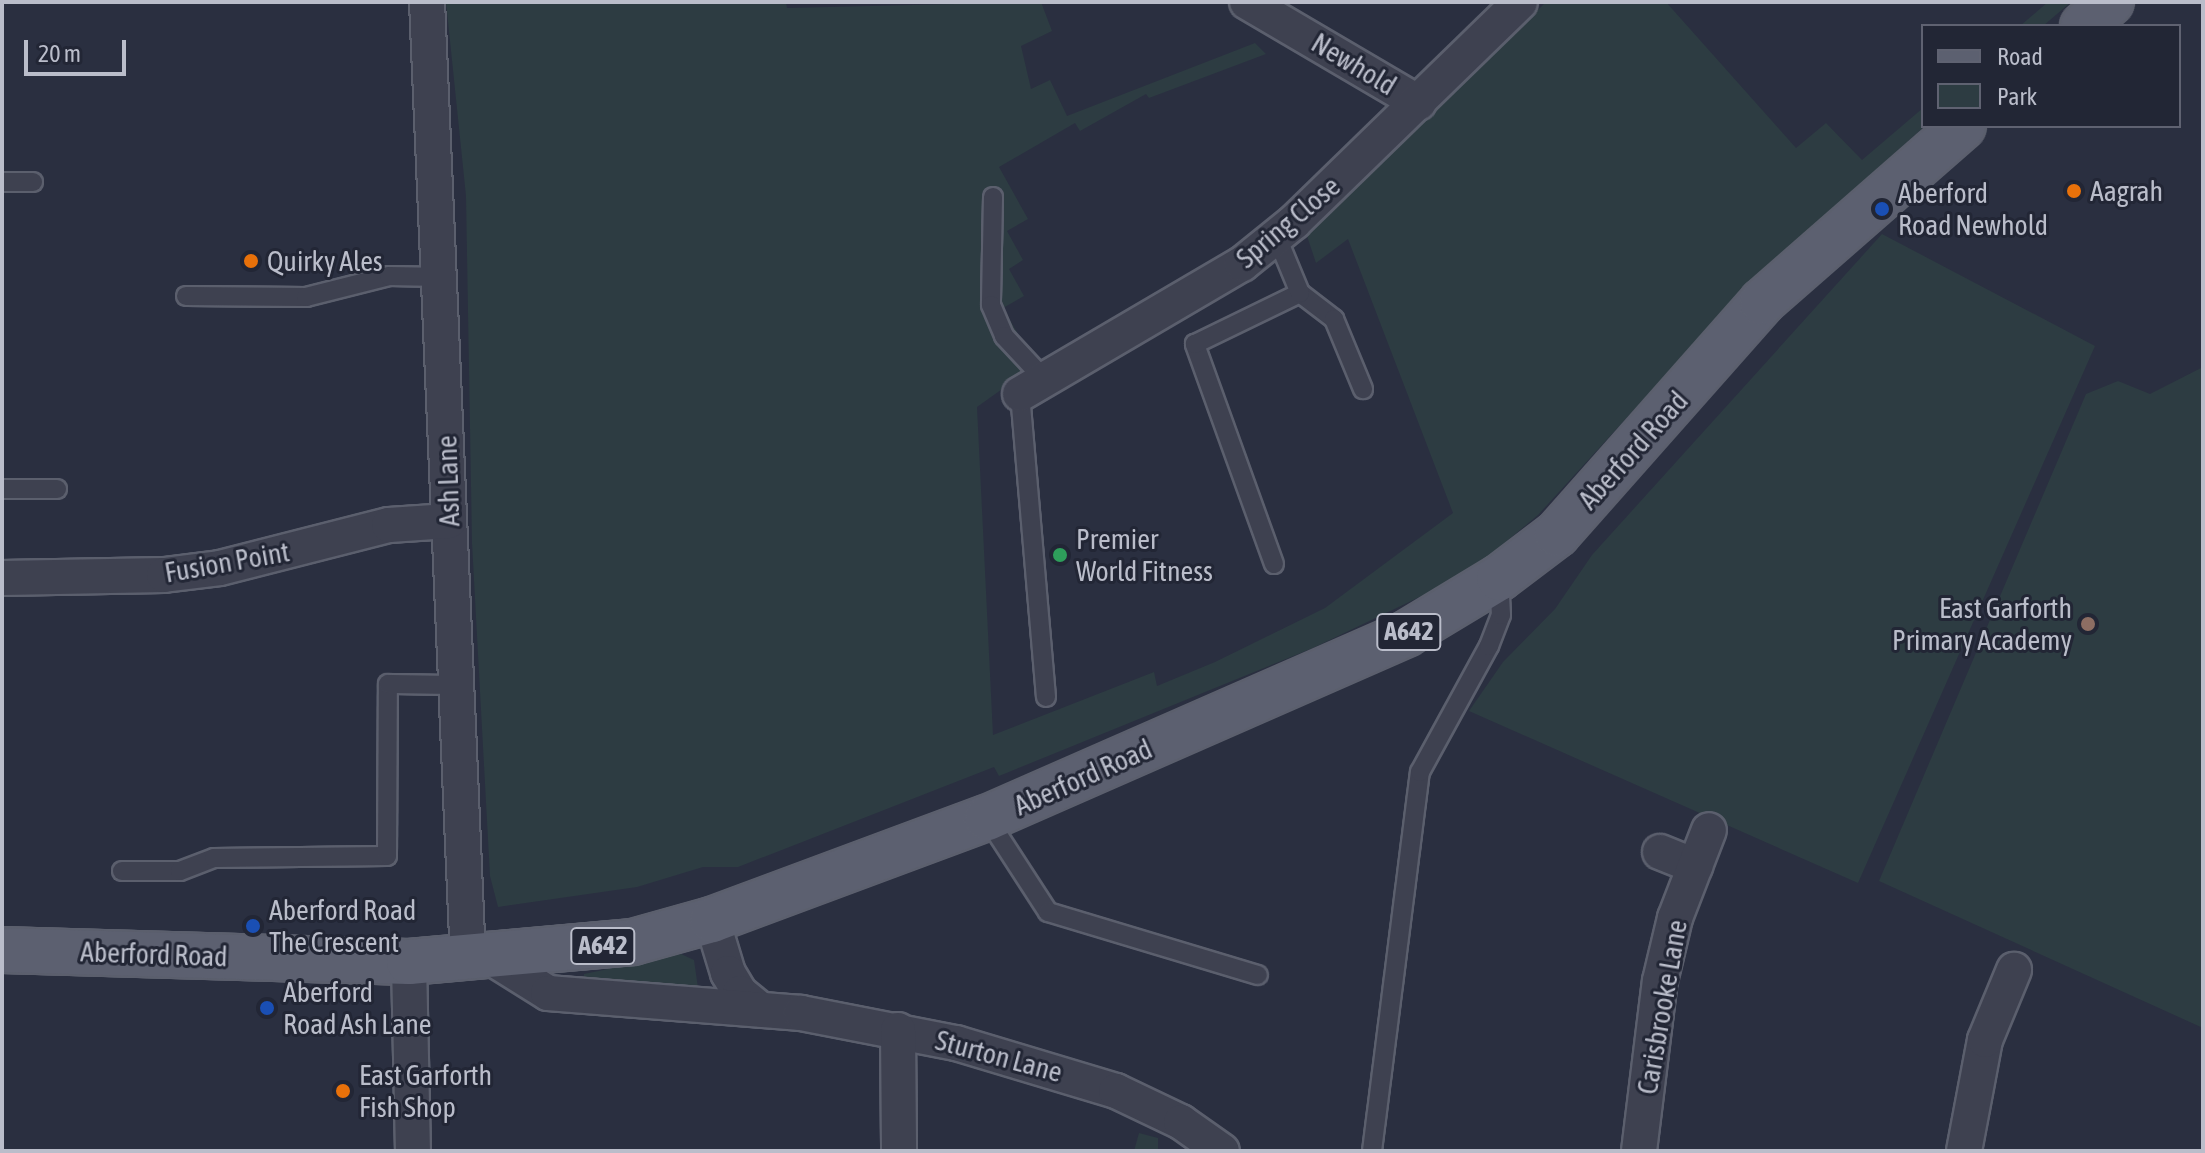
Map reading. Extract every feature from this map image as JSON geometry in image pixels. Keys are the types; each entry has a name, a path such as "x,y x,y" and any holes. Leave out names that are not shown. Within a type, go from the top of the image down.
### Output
{"main road":[{"path":"2085,24 2111,2"},
{"name":"Aberford Road","path":"2,950 409,962 480,959 633,942 712,920 987,818 1406,634 1499,578 1557,534 1762,302 1961,128"}],"street":[{"name":"Ash Lane","path":"427,2 442,277 455,685 480,959"},
{"name":"Newhold","path":"1247,2 1419,103"},
{"name":"Spring Close","path":"1032,387 1188,298 1276,235 1419,103 1520,2"},
{"name":"Fusion Point","path":"2,578 206,570 270,559 389,525 449,521"},
{"name":"Carisbrooke Lane","path":"1639,1151 1660,981 1675,918 1709,830"},
{"path":"1660,852 1695,866"},
{"path":"712,920 728,973 740,993 760,1009"},
{"name":"Sturton Lane","path":"480,959 548,993 760,1009 898,1030 1116,1091 1181,1122 1222,1151"},
{"path":"409,962 413,1151"},
{"path":"1964,1151 1985,1040 2014,970"},
{"path":"898,1030 899,1151"}],"lane":[{"path":"2,182 33,182"},
{"path":"993,197 993,313 1032,387 1046,697"},
{"path":"1276,235 1300,293 1334,319 1363,389"},
{"path":"186,296 306,297 389,276 442,277"},
{"path":"1274,564 1195,344 1300,293"},
{"path":"2,489 57,489"},
{"path":"1372,1151 1420,772 1489,646 1501,615 1499,578"},
{"path":"122,871 180,871 214,858 387,856 388,684 455,685"},
{"path":"987,818 1048,912 1258,975"}],"green space":[{"path":"446,2 786,2 787,8 1041,2 1052,31 1021,46 1031,89 1050,80 1067,116 1255,43 1266,54 1149,98 1146,94 1080,131 1075,123 999,167 1028,219 1007,231 1023,260 1009,269 1024,296 1003,308 1018,334 1026,372 977,407 993,735 1154,672 1157,686 1215,662 1325,608 1453,513 1348,239 1316,263 1307,236 1546,2 1666,2 1796,148 1826,123 1862,160 1921,110 1923,128 1748,285 1538,515 1488,557 1432,591 1313,648 999,776 994,767 738,867 703,867 637,887 498,907 490,876 472,543 466,196"},
{"path":"2048,2 2071,2 2045,24 2022,24"},
{"path":"1882,234 2095,346 1858,883 1469,711 1503,662 1555,609 1592,555"},
{"name":"East Garforth Primary Academy","path":"2203,367 2203,1028 1879,881 2086,394 2118,381 2150,394"},
{"path":"681,954 694,960 698,988 583,982 584,974"},
{"path":"1139,1133 1158,1138 1158,1151 1134,1151"}],"place":[{"name":"Aagrah","path":"2074,191"},
{"name":"Aberford Road Newhold","path":"1882,209"},
{"name":"Quirky Ales","path":"251,261"},
{"name":"Premier World Fitness","path":"1060,555"},
{"name":"East Garforth Primary Academy","path":"2088,624"},
{"name":"Aberford Road The Crescent","path":"253,926"},
{"name":"Aberford Road Ash Lane","path":"267,1008"},
{"name":"East Garforth Fish Shop","path":"343,1091"}]}
